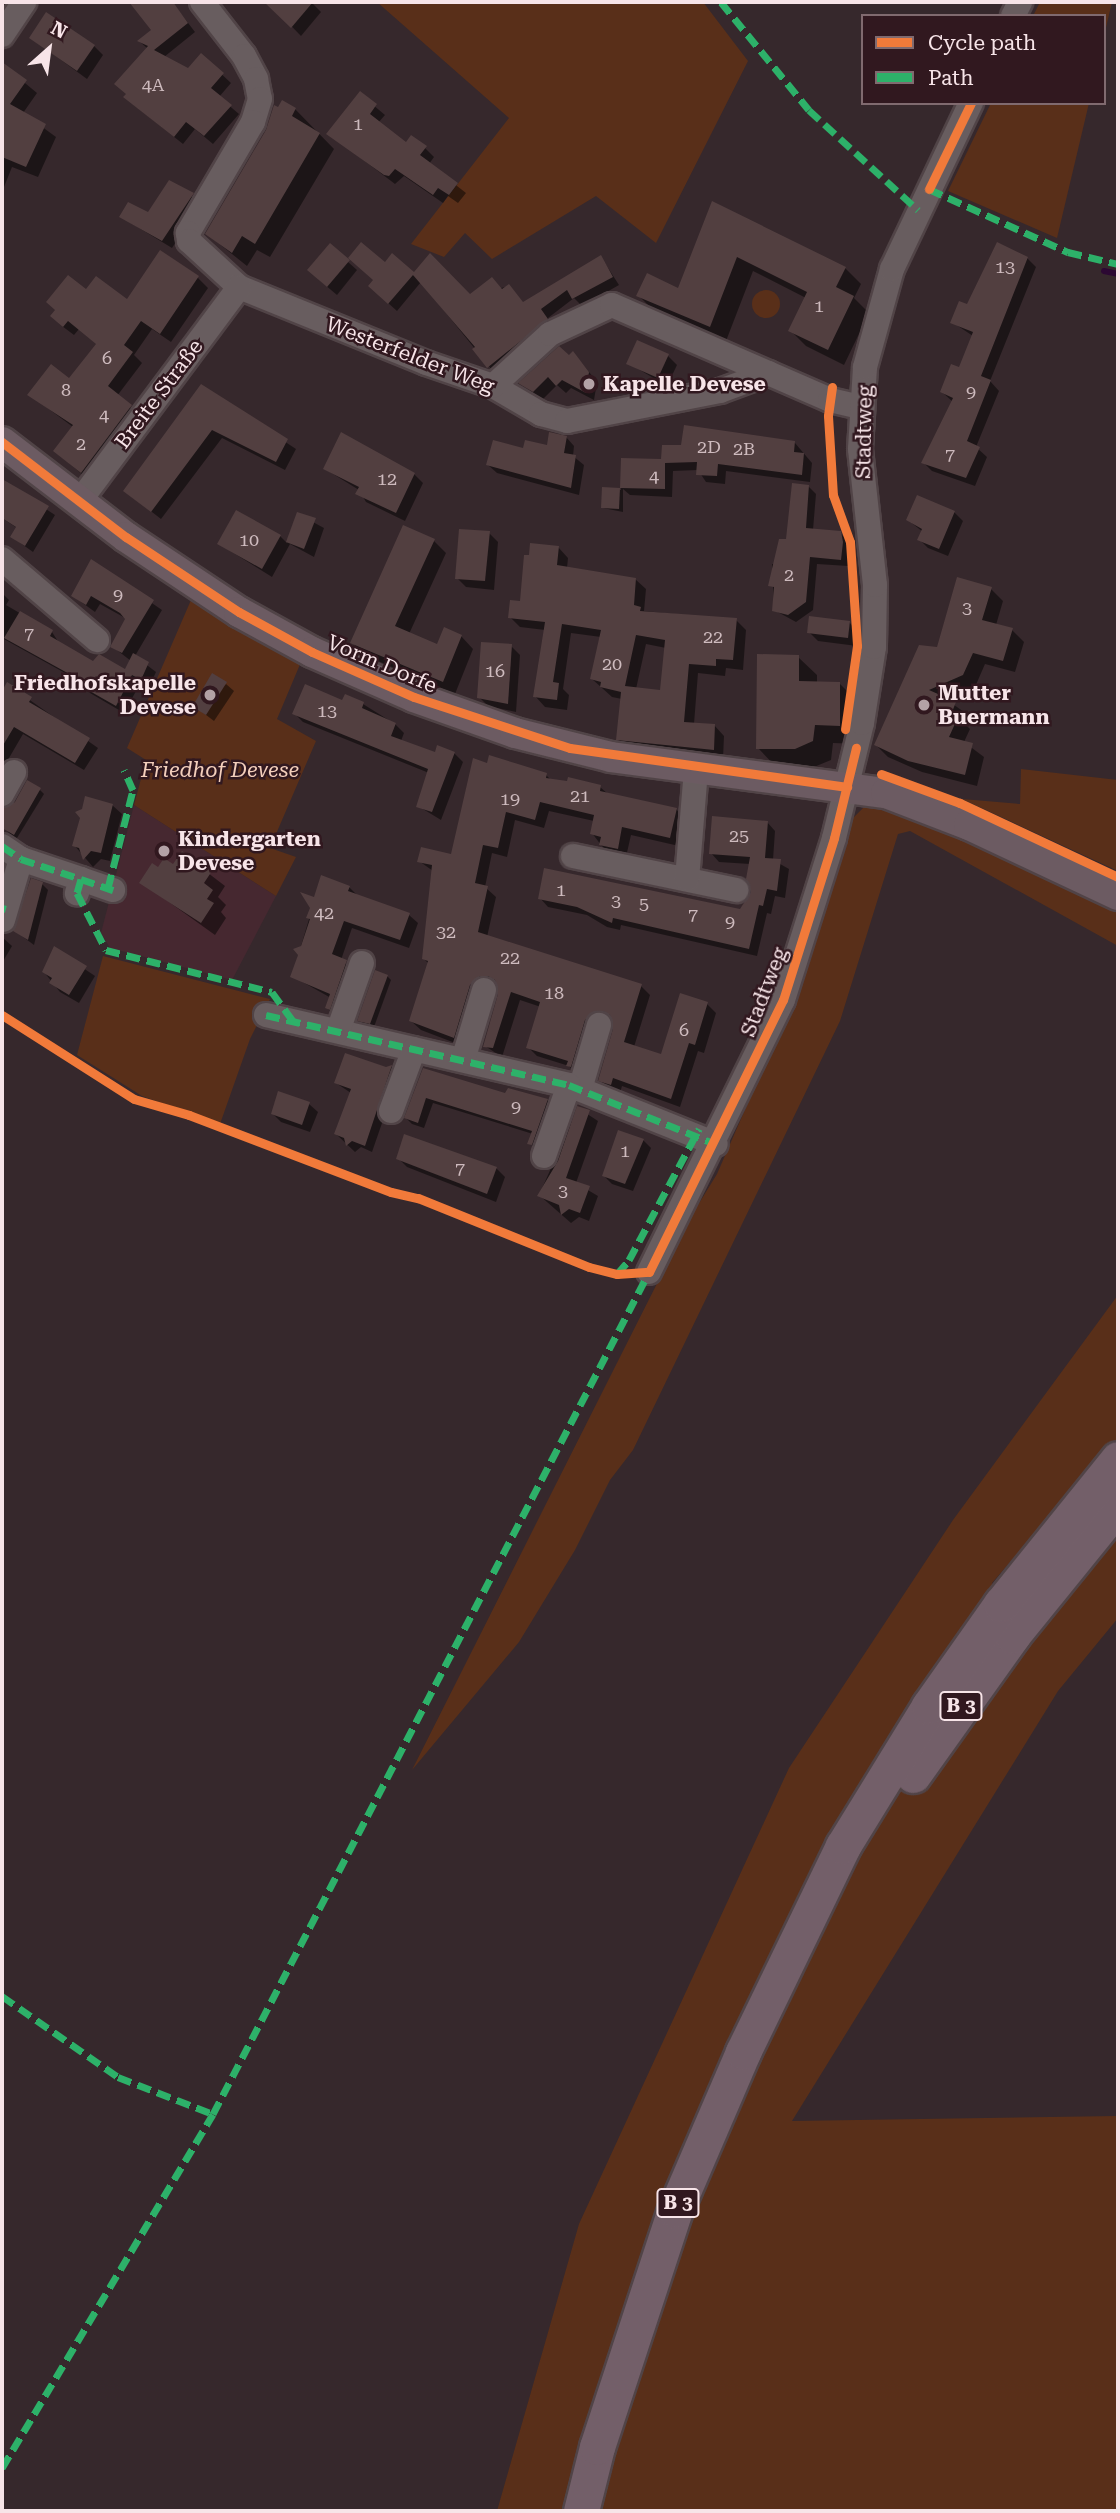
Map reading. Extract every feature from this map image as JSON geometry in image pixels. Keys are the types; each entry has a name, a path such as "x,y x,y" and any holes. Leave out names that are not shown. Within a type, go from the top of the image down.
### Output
{"highway":[{"name":"B 3","path":"581,2511 597,2447 675,2210 743,2052 813,1914 843,1846 929,1706 1001,1604 1118,1459"},
{"name":"B 3","path":"813,1914 1012,1636 1118,1505"}],"main road":[{"name":"Vorm Dorfe","path":"2,442 79,502 239,612 377,682 515,733 611,757 847,787 914,803 1118,895"}],"street":[{"path":"2,35 24,2"},
{"path":"202,2 244,56 256,79 260,99 253,122 188,233 189,241 239,287"},
{"name":"Stadtweg","path":"649,1272 716,1144 783,1000 847,787 871,675 875,620 860,407 881,300 929,189 970,105"},
{"name":"Westerfelder Weg","path":"239,287 425,363 494,386 549,417 582,421 720,391 769,373"},
{"name":"Breite Straße","path":"79,502 239,287"},
{"path":"494,386 550,334 612,305 831,400 860,407"},
{"path":"2,559 97,640"},
{"path":"687,879 696,769"},
{"path":"2,794 14,772"},
{"path":"3,920 11,853 79,886 113,890"},
{"path":"573,856 736,890"},
{"path":"338,1031 362,964"},
{"path":"463,1060 484,990"},
{"path":"266,1015 574,1087 716,1144"},
{"path":"544,1156 599,1025"},
{"path":"391,1111 414,1049"}],"shaded area":[{"name":"Kindergarten Devese","path":"134,805 276,896 232,980 110,948 101,933"}],"green space":[{"path":"377,2 703,2 748,61 656,243 596,196 492,259 465,233 444,257 411,244 509,118"},
{"path":"1040,2 1112,2 1106,28 1106,14 1034,14"},
{"path":"990,105 1089,105 1057,238 948,191"},
{"path":"766,290 776,294 780,304 776,314 766,318 756,314 752,304 756,294"},
{"name":"Friedhof Devese","path":"191,600 301,662 277,719 316,741 270,848 296,857 276,896 134,805 146,760 127,748"},
{"path":"1021,769 1118,780 1118,871 962,799 1020,804"},
{"path":"865,806 939,824 1032,873 1118,908 1118,946 910,831 898,834 840,1021 633,1450 610,1480 575,1550 519,1642 412,1770 690,1218 717,1174 807,967 851,820"},
{"path":"103,956 270,999 250,1039 220,1124 142,1096 77,1055"},
{"path":"1118,1295 1118,1438 992,1583 1030,1645 1118,1534 1118,1618 1058,1691 792,2121 1118,2116 1118,2511 497,2511 579,2224 789,1768 953,1520"}],"building":[{"path":"129,2 173,2 188,23 154,50 188,68 201,53 224,73 211,88 232,105 204,136 186,122 174,137 123,97 126,94 114,84 148,46 137,41 151,30"},
{"path":"264,2 313,2 291,28"},
{"path":"46,12 95,45 77,71 29,38"},
{"path":"2,62 27,80 10,104 46,124 26,167 2,157"},
{"path":"360,91 377,104 370,114 406,142 411,135 427,146 420,155 458,183 449,195 438,188 433,195 395,169 389,176 384,175 326,134"},
{"path":"282,100 296,108 292,116 320,133 255,244 242,236 232,253 205,234 266,130 274,105 278,107"},
{"path":"169,180 194,193 162,241 119,217 128,202 148,212"},
{"path":"712,201 846,267 836,287 854,296 828,350 788,331 807,292 737,257 710,327 636,296 647,273 678,288"},
{"path":"361,242 385,262 392,253 414,272 430,253 470,294 492,277 502,289 509,284 523,302 601,255 613,277 572,299 567,290 541,309 548,319 487,368 472,349 475,347 413,275 388,304 368,286 373,280 348,258"},
{"path":"997,242 1028,257 981,376 991,380 967,441 980,447 966,478 921,463 953,398 940,392 951,364 959,367 973,332 950,323 959,301 967,304"},
{"path":"330,243 350,260 327,287 307,270"},
{"path":"160,250 199,276 160,334 141,321 124,345 133,352 108,386 132,405 81,473 53,451 73,425 27,395 51,364 69,378 96,344 68,321 63,327 50,316 55,310 46,302 68,275 86,289 96,276 127,299"},
{"path":"637,340 669,354 658,378 626,364"},
{"path":"559,346 569,355 573,351 589,372 586,393 562,380 556,386 548,377 533,392 518,383"},
{"path":"201,384 288,439 276,462 212,430 151,512 123,491"},
{"path":"684,425 795,441 794,452 804,453 802,475 718,464 717,476 696,475 697,462 665,463 665,489 620,488 621,458 661,459 662,445 681,445"},
{"path":"341,432 415,473 396,513 355,494 359,487 323,469"},
{"path":"549,432 567,436 564,453 576,455 571,488 486,465 493,440 523,448 525,440 547,445"},
{"path":"2,479 49,506 25,546 10,537 16,527 2,518"},
{"path":"792,483 809,485 806,528 841,531 843,542 841,560 810,557 806,602 788,615 772,611 774,587 768,586 779,539 786,539"},
{"path":"602,487 620,488 619,509 601,508"},
{"path":"917,495 955,511 939,549 917,540 922,529 906,520"},
{"path":"236,510 281,535 262,569 217,544"},
{"path":"297,512 316,518 304,549 286,542"},
{"path":"403,525 435,539 395,626 437,644 444,627 462,635 443,682 350,643"},
{"path":"459,529 490,531 485,581 455,579"},
{"path":"530,543 559,546 557,565 636,578 634,605 641,607 640,611 737,618 733,660 716,659 716,666 689,664 684,722 715,724 714,750 616,740 621,692 600,687 601,682 590,679 601,630 562,624 553,682 559,683 557,700 533,697 545,622 508,618 510,600 520,601 524,555 529,555","holes":["636,635 665,640 660,690 625,686"]},
{"path":"91,559 154,600 122,653 110,647 125,619 120,613 91,596 86,605 71,596"},
{"path":"957,577 992,587 982,620 1013,628 1003,661 973,653 963,675 929,690 956,702 952,712 959,715 949,737 973,743 965,775 908,761 874,745 919,645 937,647"},
{"path":"20,611 53,630 50,636 93,661 99,654 125,669 133,653 149,662 141,680 132,675 116,706 79,685 82,681 4,638"},
{"path":"809,616 850,621 848,638 807,633"},
{"path":"481,642 512,644 508,704 477,698"},
{"path":"757,654 799,655 799,681 840,682 840,726 815,725 813,741 795,749 756,749"},
{"name":"Friedhofskapelle Devese","path":"212,673 227,682 206,715 196,709 195,702"},
{"path":"7,682 32,697 29,702 90,738 75,763 14,727 2,747 2,691"},
{"path":"305,684 342,700 345,694 364,702 362,708 396,723 391,736 435,752 437,745 455,752 432,812 416,807 428,769 292,714"},
{"path":"489,755 547,773 546,778 567,781 568,777 601,785 600,791 677,808 670,838 622,827 618,849 599,845 601,837 590,834 594,815 540,802 535,820 506,812 498,848 483,845 475,883 488,886 478,932 642,984 624,1042 661,1054 680,993 708,1002 695,1045 689,1043 671,1099 613,1078 611,1085 598,1081 613,1029 610,1015 603,1011 595,1011 585,1020 571,1067 566,1066 568,1061 526,1048 540,1002 511,992 493,1048 483,1047 498,994 495,980 488,976 480,976 470,985 454,1038 409,1021 428,961 422,959 432,865 417,862 421,847 451,854 473,758 487,763"},
{"path":"27,780 41,788 14,835 2,828 2,809 15,802"},
{"path":"85,796 113,804 101,853 91,851 83,860 79,848 72,846 80,818 75,812 82,809"},
{"path":"712,816 768,821 765,858 781,859 777,891 767,889 763,906 759,905 749,949 613,918 612,923 577,907 538,899 544,868 740,909 751,892 746,879 750,857 709,854"},
{"path":"182,851 212,871 204,883 213,890 207,899 214,903 201,923 139,883 152,863 158,867 164,858 173,864"},
{"path":"321,875 350,886 348,891 410,913 400,940 344,921 332,954 347,960 330,1010 325,1008 330,994 290,977 298,955 293,949 301,946 310,919 306,918 310,908 300,892 314,897"},
{"path":"31,878 43,882 28,940 13,931"},
{"path":"54,946 87,966 69,995 49,983 52,978 42,972"},
{"path":"375,970 388,975 370,1024 357,1021"},
{"path":"345,1053 386,1067 392,1065 365,1146 352,1141 346,1146 344,1138 334,1134 351,1089 334,1083"},
{"path":"423,1068 505,1093 508,1088 548,1099 532,1145 527,1144 532,1131 426,1098 418,1123 404,1118"},
{"path":"278,1091 310,1102 302,1125 271,1114"},
{"path":"577,1106 590,1110 566,1178 590,1186 580,1213 569,1209 561,1215 559,1205 537,1196 558,1161"},
{"path":"618,1130 644,1139 625,1184 602,1176"},
{"path":"404,1134 497,1167 487,1194 396,1159"}],"waterway":[{"path":"1104,271 1118,274"}],"marked path":[{"path":"721,2 809,110 918,210"},
{"path":"929,189 1068,252 1118,264"},
{"path":"108,888 133,790 124,770"},
{"path":"2,846 21,859 81,879 77,893 106,950 272,992 293,1021"},
{"path":"81,879 113,890"},
{"path":"2,908 6,909"},
{"path":"266,1015 569,1085 716,1144"},
{"path":"617,1274 629,1260 699,1129"},
{"path":"2,2468 213,2114 649,1272 645,1272"},
{"path":"2,1996 118,2077 213,2114"}],"cycle path":[{"path":"929,189 970,105"},
{"path":"832,387 828,416 833,495 850,542 857,646 845,729"},
{"path":"2,442 126,537 239,612 312,652 414,697 570,748 847,787"},
{"path":"2,1015 134,1099 189,1115 391,1192 418,1198 589,1267 617,1274 649,1272 783,1000 834,838 856,748"},
{"path":"881,774 960,803 1118,877"}],"place":[{"name":"Kapelle Devese","path":"589,384"},
{"name":"Friedhofskapelle Devese","path":"210,695"},
{"name":"Mutter Buermann","path":"924,705"},
{"name":"Kindergarten Devese","path":"164,851"}]}
